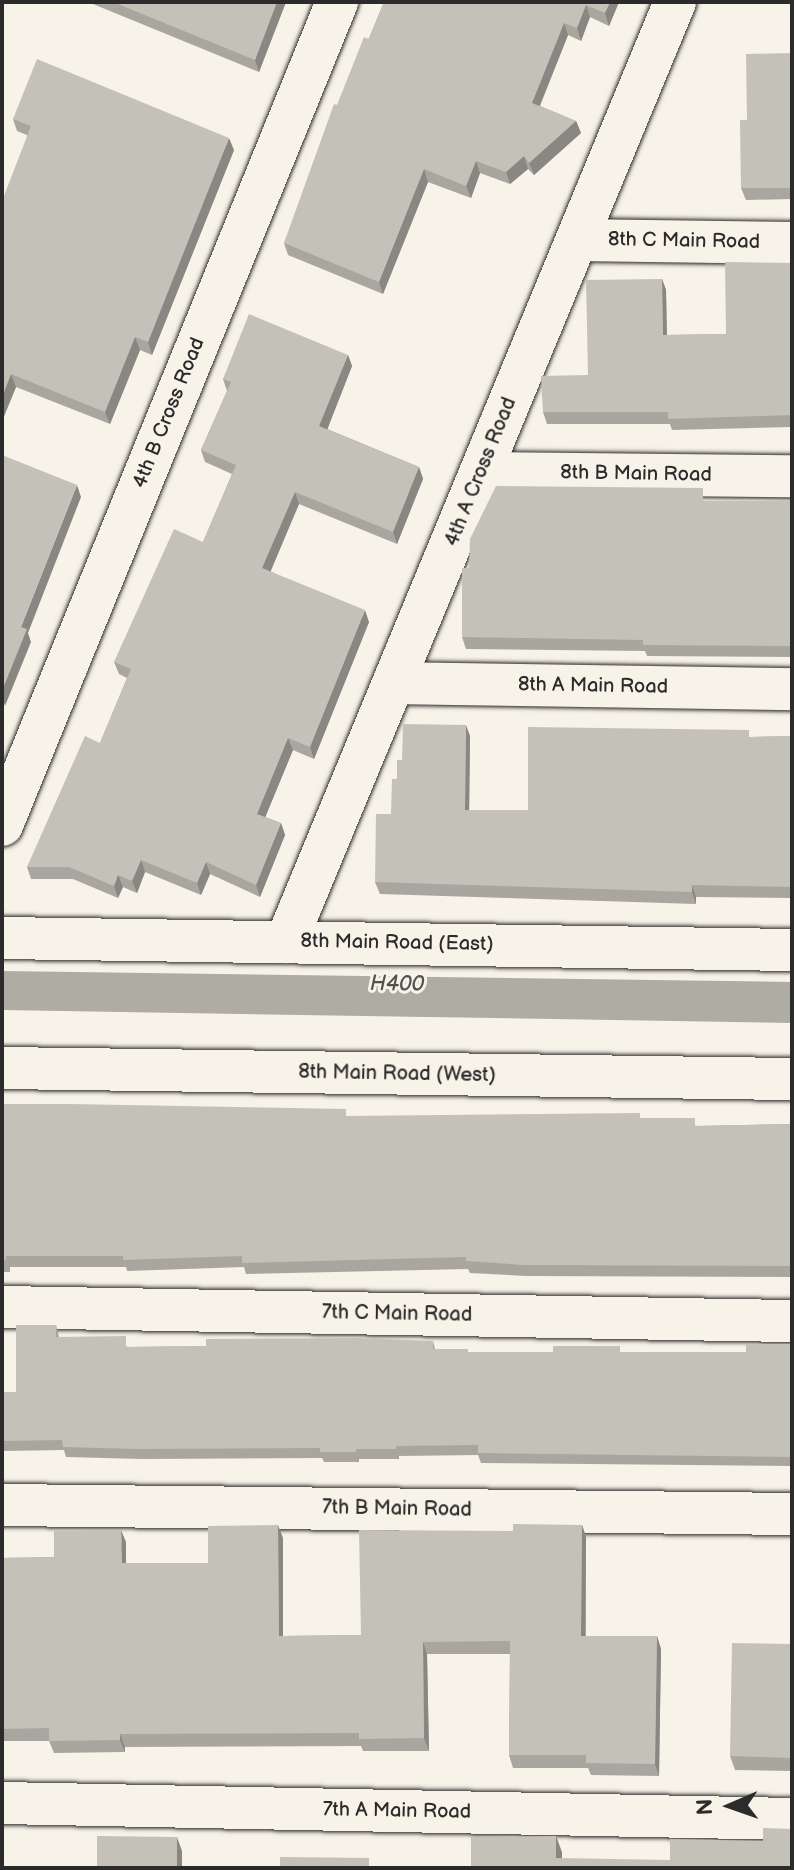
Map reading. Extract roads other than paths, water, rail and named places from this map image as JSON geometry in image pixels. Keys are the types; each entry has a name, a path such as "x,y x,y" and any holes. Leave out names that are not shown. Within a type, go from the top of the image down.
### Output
{"street":[{"name":"4th B Cross Road","path":"2,825 337,2"},
{"name":"4th A Cross Road","path":"286,942 675,2"},
{"name":"8th C Main Road","path":"577,240 792,243"},
{"name":"8th B Main Road","path":"480,473 792,476"},
{"name":"8th A Main Road","path":"394,683 792,689"},
{"name":"8th Main Road (East)","path":"2,938 792,950"},
{"name":"8th Main Road (West)","path":"2,1068 792,1079"},
{"name":"7th C Main Road","path":"2,1307 792,1321"},
{"name":"7th B Main Road","path":"2,1505 792,1514"},
{"name":"7th A Main Road","path":"2,1803 792,1819"}],"water":[{"name":"H400","path":"2,971 792,982 792,1023 2,1010"}]}
